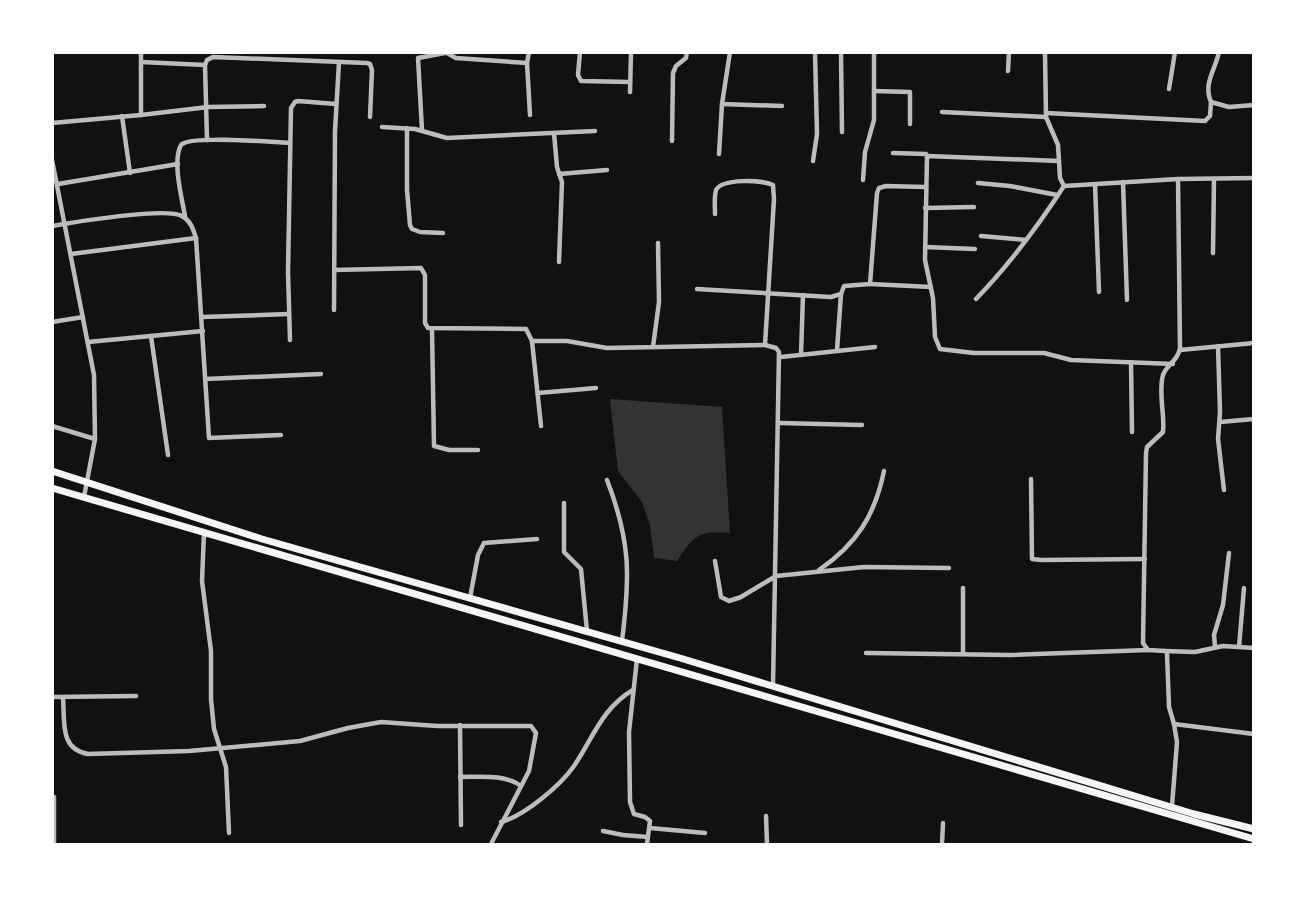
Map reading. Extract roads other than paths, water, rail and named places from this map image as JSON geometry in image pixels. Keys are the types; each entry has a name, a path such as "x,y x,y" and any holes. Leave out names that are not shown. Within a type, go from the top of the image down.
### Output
{"highway":[{"path":"52,471 215,525 622,641 1254,829"},
{"path":"52,488 1254,839"}],"street":[{"path":"141,52 141,115"},
{"path":"529,52 527,63 530,115"},
{"path":"580,52 578,75 581,81 630,82"},
{"path":"630,92 631,52"},
{"path":"672,141 673,73 676,66 686,58 687,52"},
{"path":"719,154 722,104 730,52"},
{"path":"813,161 817,134 816,52"},
{"path":"841,52 842,132"},
{"path":"863,180 865,152 873,128 874,52"},
{"path":"1008,71 1009,52"},
{"path":"1045,52 1046,115 1058,145 1060,178 1064,186"},
{"path":"1169,89 1175,52"},
{"path":"942,113 1205,121 1210,116 1208,82 1219,52"},
{"path":"422,130 418,58 445,53 456,58 527,63"},
{"path":"207,140 205,65 209,58 214,57 370,64 370,117"},
{"path":"141,62 205,65"},
{"path":"334,310 338,62"},
{"path":"874,92 911,92 909,124"},
{"path":"290,340 291,108 295,102 336,104"},
{"path":"1210,102 1229,107 1254,105"},
{"path":"722,104 782,106"},
{"path":"52,123 208,107 264,106"},
{"path":"122,116 130,173"},
{"path":"382,128 422,130 447,138 595,131"},
{"path":"407,128 410,225 412,229 420,232 443,233"},
{"path":"554,133 562,188 559,261"},
{"path":"185,217 177,164 181,145 186,141 289,143"},
{"path":"893,153 1059,161"},
{"path":"927,156 926,269 931,287 935,338 940,349 974,353 1044,353 1062,360 1172,364"},
{"path":"52,160 93,375 95,439 85,497"},
{"path":"58,184 177,164"},
{"path":"559,173 607,170"},
{"path":"976,299 1027,240 1064,186 1178,179 1254,178"},
{"path":"1148,650 1143,643 1146,453 1147,447 1163,432 1162,381 1166,369 1180,350 1178,179"},
{"path":"1213,253 1214,179"},
{"path":"715,214 716,191 720,186 743,181 769,182 773,185 765,345"},
{"path":"1123,182 1127,300"},
{"path":"978,183 1057,195"},
{"path":"1095,184 1100,292"},
{"path":"870,284 879,188 925,187"},
{"path":"925,208 974,207"},
{"path":"52,226 158,213 176,213 185,217 191,223 196,238 209,438 281,435"},
{"path":"981,236 1027,240"},
{"path":"71,254 196,238"},
{"path":"653,347 659,302 658,243"},
{"path":"925,247 975,249"},
{"path":"334,270 421,268 425,275 425,323 428,328 523,328 529,331 541,426"},
{"path":"837,350 841,294 844,286 870,284 931,287"},
{"path":"696,289 831,297 841,294"},
{"path":"801,355 803,295"},
{"path":"202,317 289,314"},
{"path":"52,322 83,317"},
{"path":"432,329 433,446 449,450 478,450"},
{"path":"88,342 202,331"},
{"path":"151,336 168,455"},
{"path":"532,341 567,341 602,348 765,345 776,348 781,357 773,687"},
{"path":"1180,350 1254,343"},
{"path":"1218,346 1218,439 1224,490"},
{"path":"781,357 875,347"},
{"path":"1131,362 1132,432"},
{"path":"205,379 321,374"},
{"path":"538,393 596,388"},
{"path":"1220,422 1254,419"},
{"path":"779,423 862,425"},
{"path":"52,426 95,439"},
{"path":"818,570 840,555 859,533 874,508 884,471"},
{"path":"1031,479 1032,559 1145,559"},
{"path":"607,480 618,508 627,549 628,593 622,641"},
{"path":"564,503 562,548 565,555 581,569 587,632"},
{"path":"204,533 203,598 211,651 213,719 226,767 229,833"},
{"path":"470,598 478,555 484,542 537,539"},
{"path":"1215,648 1214,635 1223,605 1229,553"},
{"path":"715,561 718,589 724,600 741,597 776,576 818,570 864,567 949,568"},
{"path":"963,588 963,654"},
{"path":"1239,647 1244,588"},
{"path":"866,653 1060,654 1148,650 1195,652 1215,648 1254,648"},
{"path":"1165,650 1169,706 1177,742 1172,806"},
{"path":"637,658 629,732 630,802 634,814 648,818 650,828 647,845"},
{"path":"501,822 519,816 563,778 575,764 609,708 633,690"},
{"path":"52,697 136,696"},
{"path":"63,698 68,743 81,753 221,748 300,741 369,723 513,724 534,728 536,733 533,760 491,845"},
{"path":"1174,724 1254,734"},
{"path":"460,725 461,825"},
{"path":"460,777 503,779 521,786"},
{"path":"54,797 54,845"},
{"path":"766,816 767,845"},
{"path":"942,845 943,823"},
{"path":"650,828 705,833"},
{"path":"603,831 648,837"}]}
